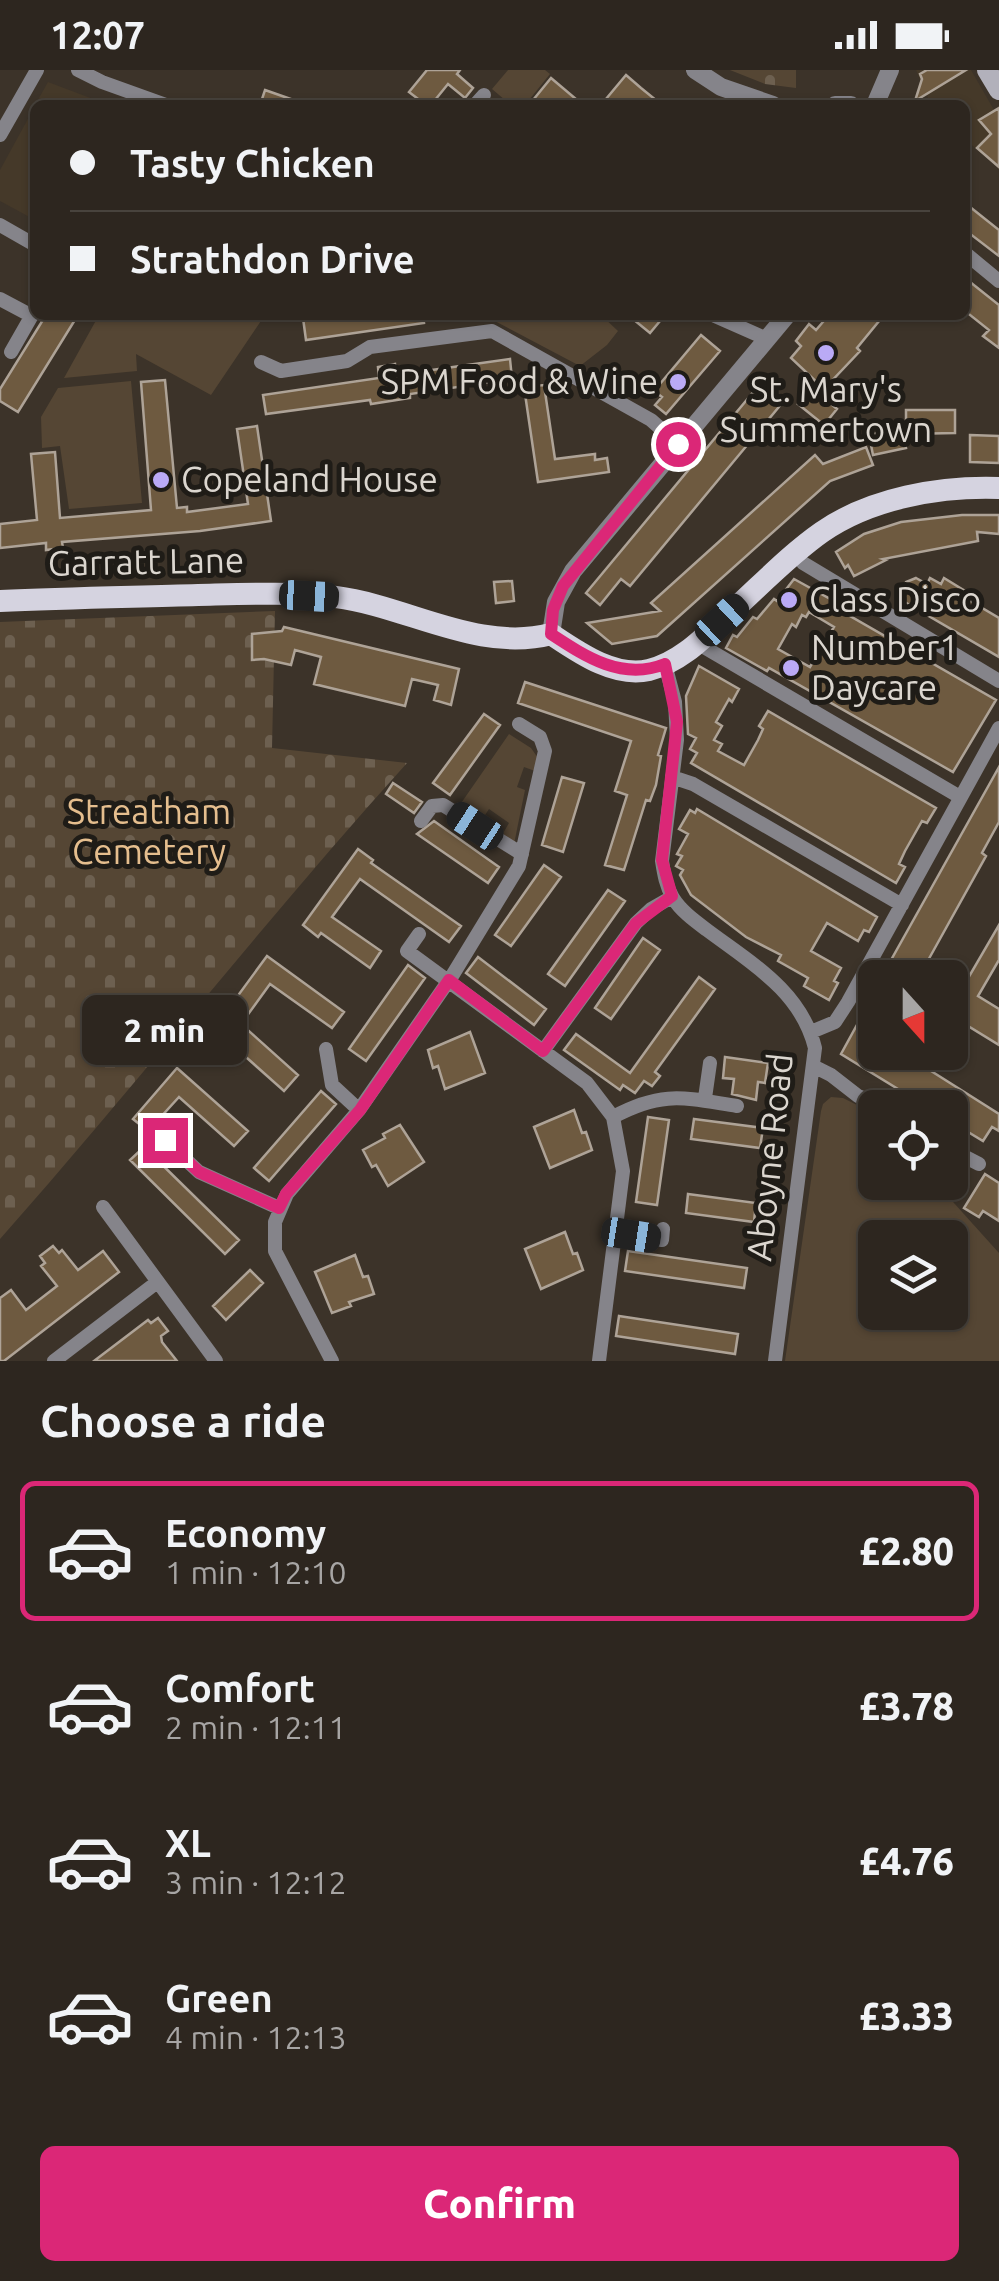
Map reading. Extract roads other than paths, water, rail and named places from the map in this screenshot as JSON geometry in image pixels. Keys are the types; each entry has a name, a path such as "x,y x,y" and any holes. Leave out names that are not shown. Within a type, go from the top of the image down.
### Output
{"main road":[{"path":"988,70 999,90"},
{"path":"551,634 577,651 620,670 636,672 665,664 698,643 825,530 862,510 951,490 999,488"},
{"name":"Garratt Lane","path":"0,601 284,594 377,604 508,639 526,640 551,634"}],"street":[{"path":"0,136 6,108 37,70"},
{"path":"78,70 152,100"},
{"path":"695,70 721,87 759,100"},
{"path":"876,100 890,70"},
{"path":"0,225 30,242"},
{"path":"970,257 999,281"},
{"path":"0,299 30,312"},
{"path":"10,352 30,318"},
{"path":"724,320 767,339"},
{"path":"551,634 553,610 563,586 783,320"},
{"path":"261,362 281,371 347,361 370,347 492,332 651,420 678,444"},
{"path":"795,554 803,563 999,681"},
{"path":"698,643 960,797"},
{"path":"543,1051 636,923 672,896 662,860 677,722 665,664"},
{"path":"332,1361 276,1252 273,1233 279,1208 286,1194 360,1110 449,980 518,866 545,750 540,738 519,724"},
{"path":"812,1032 835,1022 999,728"},
{"path":"672,777 693,784 902,905"},
{"path":"421,821 432,806 443,806 522,854"},
{"name":"Aboyne Road","path":"672,896 692,918 780,987 793,1000 812,1032 815,1067 775,1361"},
{"path":"419,934 407,950 587,1084 613,1117 624,1171 599,1361"},
{"path":"326,1049 332,1085 360,1110"},
{"path":"705,1098 710,1062"},
{"path":"815,1067 858,1096"},
{"path":"613,1117 658,1099 705,1098 737,1106"},
{"path":"165,1140 199,1172 279,1208"},
{"path":"968,1159 978,1164"},
{"path":"103,1206 216,1361"},
{"path":"617,1233 662,1240 663,1229"},
{"path":"54,1361 156,1283"}],"place":[{"name":"St. Mary's Summertown","path":"826,353"},
{"name":"SPM Food & Wine","path":"678,382"},
{"name":"Copeland House","path":"161,480"},
{"name":"Class Disco","path":"789,600"},
{"name":"Number1 Daycare","path":"791,668"}],"park label":[{"name":"Streatham Cemetery","path":"149,832"}]}
